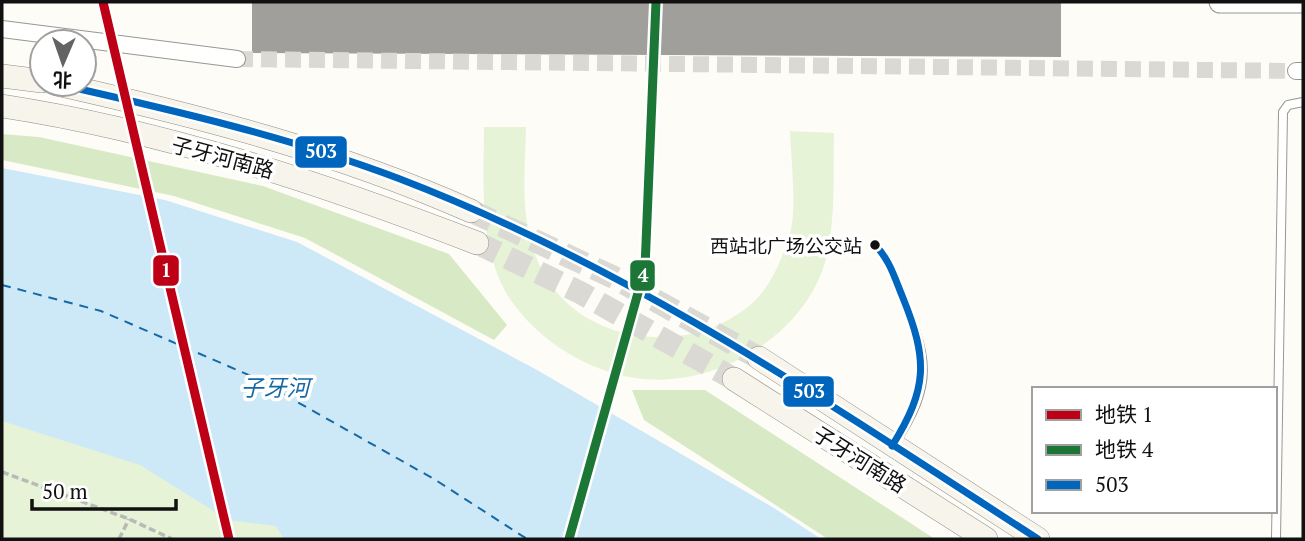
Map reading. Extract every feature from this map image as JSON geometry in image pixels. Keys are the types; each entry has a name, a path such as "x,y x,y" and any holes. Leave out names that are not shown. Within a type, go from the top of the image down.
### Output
{"main road":[{"path":"2,76 28,79"},
{"name":"子牙河南路","path":"98,94 185,114 335,156 401,180 471,211"},
{"name":"子牙河南路","path":"2,106 105,126 254,165 321,185 477,243"},
{"name":"子牙河南路","path":"759,358 1038,539"},
{"name":"子牙河南路","path":"734,379 986,539"}],"street":[{"path":"1220,2 1303,2"},
{"path":"2,29 237,59"}],"lane":[{"path":"1277,478 1283,112 1287,105 1303,102"},
{"path":"875,245 887,260 920,340 924,364 917,404 892,446"},
{"path":"1276,513 1276,539"}],"path":[{"path":"2,472 129,519 172,539"},
{"path":"119,539 129,519"}],"green space":[{"path":"484,127 526,127 524,180 528,231 539,264 556,291 578,312 604,326 633,335 663,337 694,333 723,323 757,299 779,263 792,223 790,131 834,133 831,228 826,259 815,287 798,312 777,334 752,352 724,366 665,380 635,378 584,362 553,343 526,319 503,286 494,265 485,219"},
{"path":"2,134 39,137 263,186 449,254 507,325 494,340 305,238 174,196 2,160"},
{"path":"2,384 398,539 2,539"},
{"path":"632,390 705,390 935,539 828,539 644,420"}],"water":[{"name":"子牙河","path":"2,168 165,200 297,242 537,370 774,508 821,539 284,539 276,526 228,520 140,465 2,421"}],"building":[{"path":"252,2 1061,2 1061,57 252,53"}],"ferry route":[{"path":"2,285 101,311 251,376 434,479 527,539"}],"tunnel":[{"path":"237,59 1296,71"},
{"path":"471,211 613,277 759,358"},
{"path":"477,243 581,293 734,379"}],"metro line":[{"name":"1","path":"103,2 229,539"},
{"name":"4","path":"569,539 645,268 656,2"}],"transit line":[{"name":"503","path":"98,93 187,114 316,150 400,179 485,214 568,254 728,342 1038,539"},
{"name":"503","path":"875,245 885,257 895,277 917,339 920,357 918,390 904,426 892,446"}],"place":[{"name":"西站北广场公交站","path":"875,245"}]}
